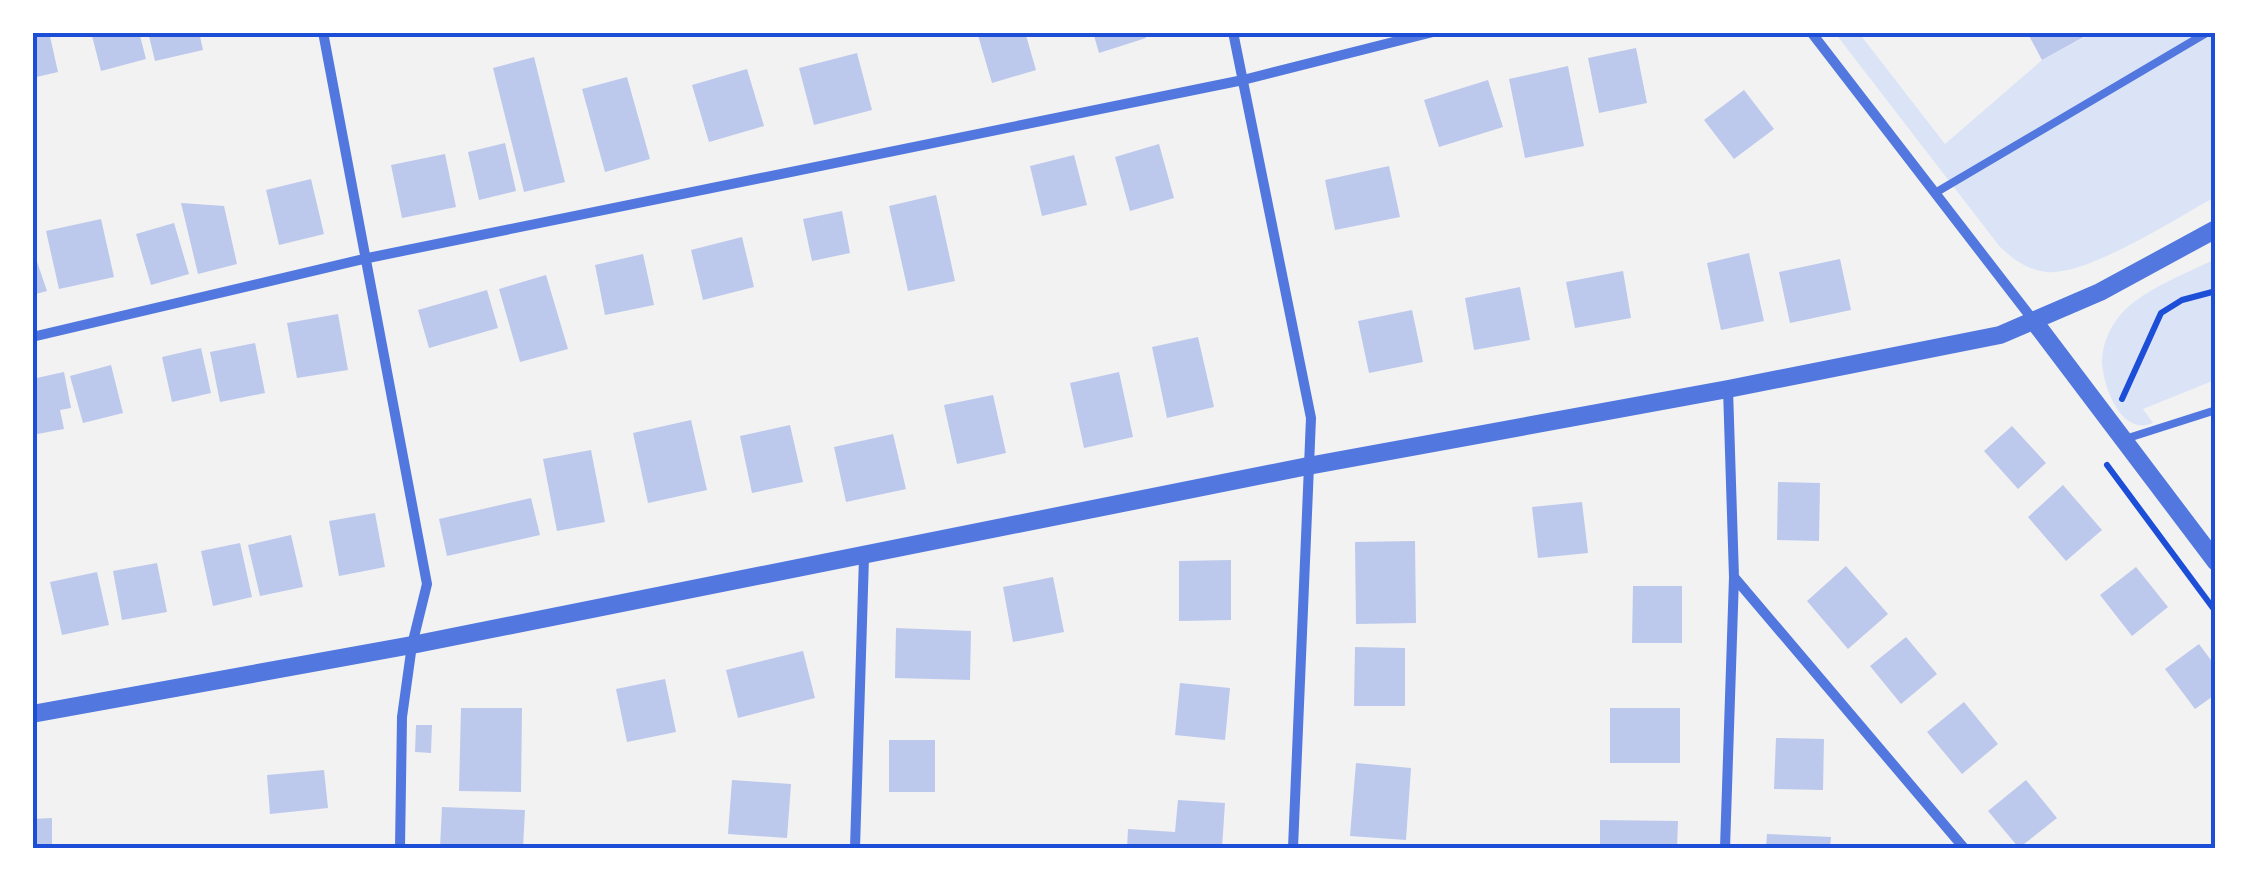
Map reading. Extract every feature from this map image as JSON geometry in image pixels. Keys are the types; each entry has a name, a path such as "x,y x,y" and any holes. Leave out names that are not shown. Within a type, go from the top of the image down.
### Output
{"street":[{"path":"323,32 427,584 412,645 402,717 400,848"},
{"path":"1232,32 1311,418 1293,848"},
{"path":"32,337 368,258 1243,80 1432,32"},
{"path":"1810,32 2126,439 2216,562"},
{"path":"32,714 412,645 1308,466 2000,335 2100,292 2216,229"},
{"path":"1725,848 1734,577 1728,389"},
{"path":"856,848 864,556"},
{"path":"1734,577 1964,848"}],"lane":[{"path":"1934,193 2208,32"},
{"path":"2126,439 2216,410"}],"path":[{"path":"2111,421 2161,313 2182,300 2216,291"},
{"path":"2100,456 2216,612"}],"shaded area":[{"path":"1835,33 1859,33 1945,144 2042,60 2093,33 2215,33 2215,197 2132,244 2085,265 2047,272 2027,266 2000,247"},
{"path":"2215,259 2215,380 2143,409 2153,423 2132,423 2116,407 2103,372 2103,351 2111,329 2137,300"}],"building":[{"path":"32,32 49,32 58,72 32,78"},
{"path":"91,32 139,32 146,59 101,71"},
{"path":"148,32 199,32 203,50 155,61"},
{"path":"977,32 1025,32 1036,70 992,83"},
{"path":"1093,32 1144,32 1146,38 1099,53"},
{"path":"2027,32 2093,32 2042,60"},
{"path":"1636,48 1647,103 1599,113 1588,58"},
{"path":"857,53 872,110 814,125 799,68"},
{"path":"534,57 565,182 524,192 493,68"},
{"path":"1568,66 1584,146 1525,158 1509,79"},
{"path":"747,69 764,126 709,142 692,85"},
{"path":"627,77 650,159 605,172 582,89"},
{"path":"1488,80 1503,127 1439,147 1424,100"},
{"path":"1744,90 1774,129 1734,159 1704,120"},
{"path":"505,143 516,191 479,200 468,152"},
{"path":"1159,144 1174,198 1130,211 1115,157"},
{"path":"445,154 456,207 402,218 391,165"},
{"path":"1074,155 1087,205 1042,216 1030,166"},
{"path":"1389,166 1400,217 1335,230 1325,180"},
{"path":"311,179 324,234 279,245 266,190"},
{"path":"936,195 955,281 908,291 889,206"},
{"path":"181,203 224,206 237,264 198,274"},
{"path":"842,211 850,253 812,261 803,219"},
{"path":"101,219 114,277 59,289 46,231"},
{"path":"174,223 189,274 151,285 136,234"},
{"path":"742,237 754,287 703,300 691,250"},
{"path":"32,247 47,291 32,295"},
{"path":"1749,253 1764,321 1721,330 1707,263"},
{"path":"643,254 654,305 605,315 595,265"},
{"path":"1840,259 1851,310 1790,323 1779,272"},
{"path":"1623,271 1631,318 1575,328 1566,282"},
{"path":"546,275 568,349 520,362 499,289"},
{"path":"1520,287 1530,340 1474,350 1465,298"},
{"path":"487,290 498,328 429,348 418,310"},
{"path":"1412,310 1423,362 1369,373 1358,321"},
{"path":"338,314 348,370 297,378 287,323"},
{"path":"1198,337 1214,407 1167,418 1152,347"},
{"path":"255,343 265,393 220,402 210,352"},
{"path":"201,348 211,393 172,402 162,357"},
{"path":"111,365 123,413 83,423 70,376"},
{"path":"64,372 71,408 60,410 64,429 32,435 32,379"},
{"path":"1119,372 1133,437 1084,448 1070,383"},
{"path":"993,395 1006,453 957,464 944,405"},
{"path":"691,420 707,490 648,503 633,433"},
{"path":"790,425 803,482 752,493 740,436"},
{"path":"2012,426 2046,463 2018,489 1984,451"},
{"path":"893,434 906,489 846,502 834,447"},
{"path":"591,450 605,522 557,531 543,459"},
{"path":"1778,482 1820,483 1819,541 1777,540"},
{"path":"2063,485 2102,530 2066,561 2028,517"},
{"path":"531,498 540,535 447,556 439,519"},
{"path":"1582,502 1588,553 1538,558 1532,507"},
{"path":"375,513 385,567 339,576 329,521"},
{"path":"291,535 303,587 260,596 248,545"},
{"path":"1415,541 1416,623 1356,624 1355,542"},
{"path":"240,543 252,597 213,606 201,551"},
{"path":"1231,560 1231,620 1179,621 1179,561"},
{"path":"157,563 167,612 122,620 113,571"},
{"path":"1846,566 1888,614 1848,649 1807,601"},
{"path":"2136,567 2168,607 2132,636 2100,595"},
{"path":"97,572 109,625 62,635 50,582"},
{"path":"1053,577 1064,632 1013,642 1003,587"},
{"path":"1633,586 1682,586 1682,643 1632,643"},
{"path":"896,628 971,631 970,680 895,678"},
{"path":"1906,637 1937,674 1901,704 1870,666"},
{"path":"2199,644 2216,667 2216,694 2195,709 2165,669"},
{"path":"1355,647 1405,648 1405,706 1354,706"},
{"path":"803,651 815,698 738,718 726,670"},
{"path":"665,679 676,732 627,742 616,689"},
{"path":"1180,683 1230,688 1225,740 1175,735"},
{"path":"1964,702 1998,744 1962,774 1927,732"},
{"path":"461,708 522,708 521,792 459,791"},
{"path":"1610,708 1680,708 1680,763 1610,763"},
{"path":"416,725 432,725 431,753 415,752"},
{"path":"1776,738 1824,739 1823,790 1774,789"},
{"path":"889,740 935,740 935,792 889,792"},
{"path":"1356,763 1411,768 1406,840 1350,836"},
{"path":"324,770 328,808 270,814 267,775"},
{"path":"732,780 791,784 787,838 728,834"},
{"path":"2026,780 2057,818 2019,848 1988,811"},
{"path":"1178,800 1225,803 1222,848 1127,848 1128,829 1175,832"},
{"path":"442,807 525,810 523,848 440,848"},
{"path":"52,818 52,848 32,848 32,819"},
{"path":"1600,820 1678,821 1677,848 1600,848"},
{"path":"1767,834 1831,837 1830,848 1766,848"}]}
